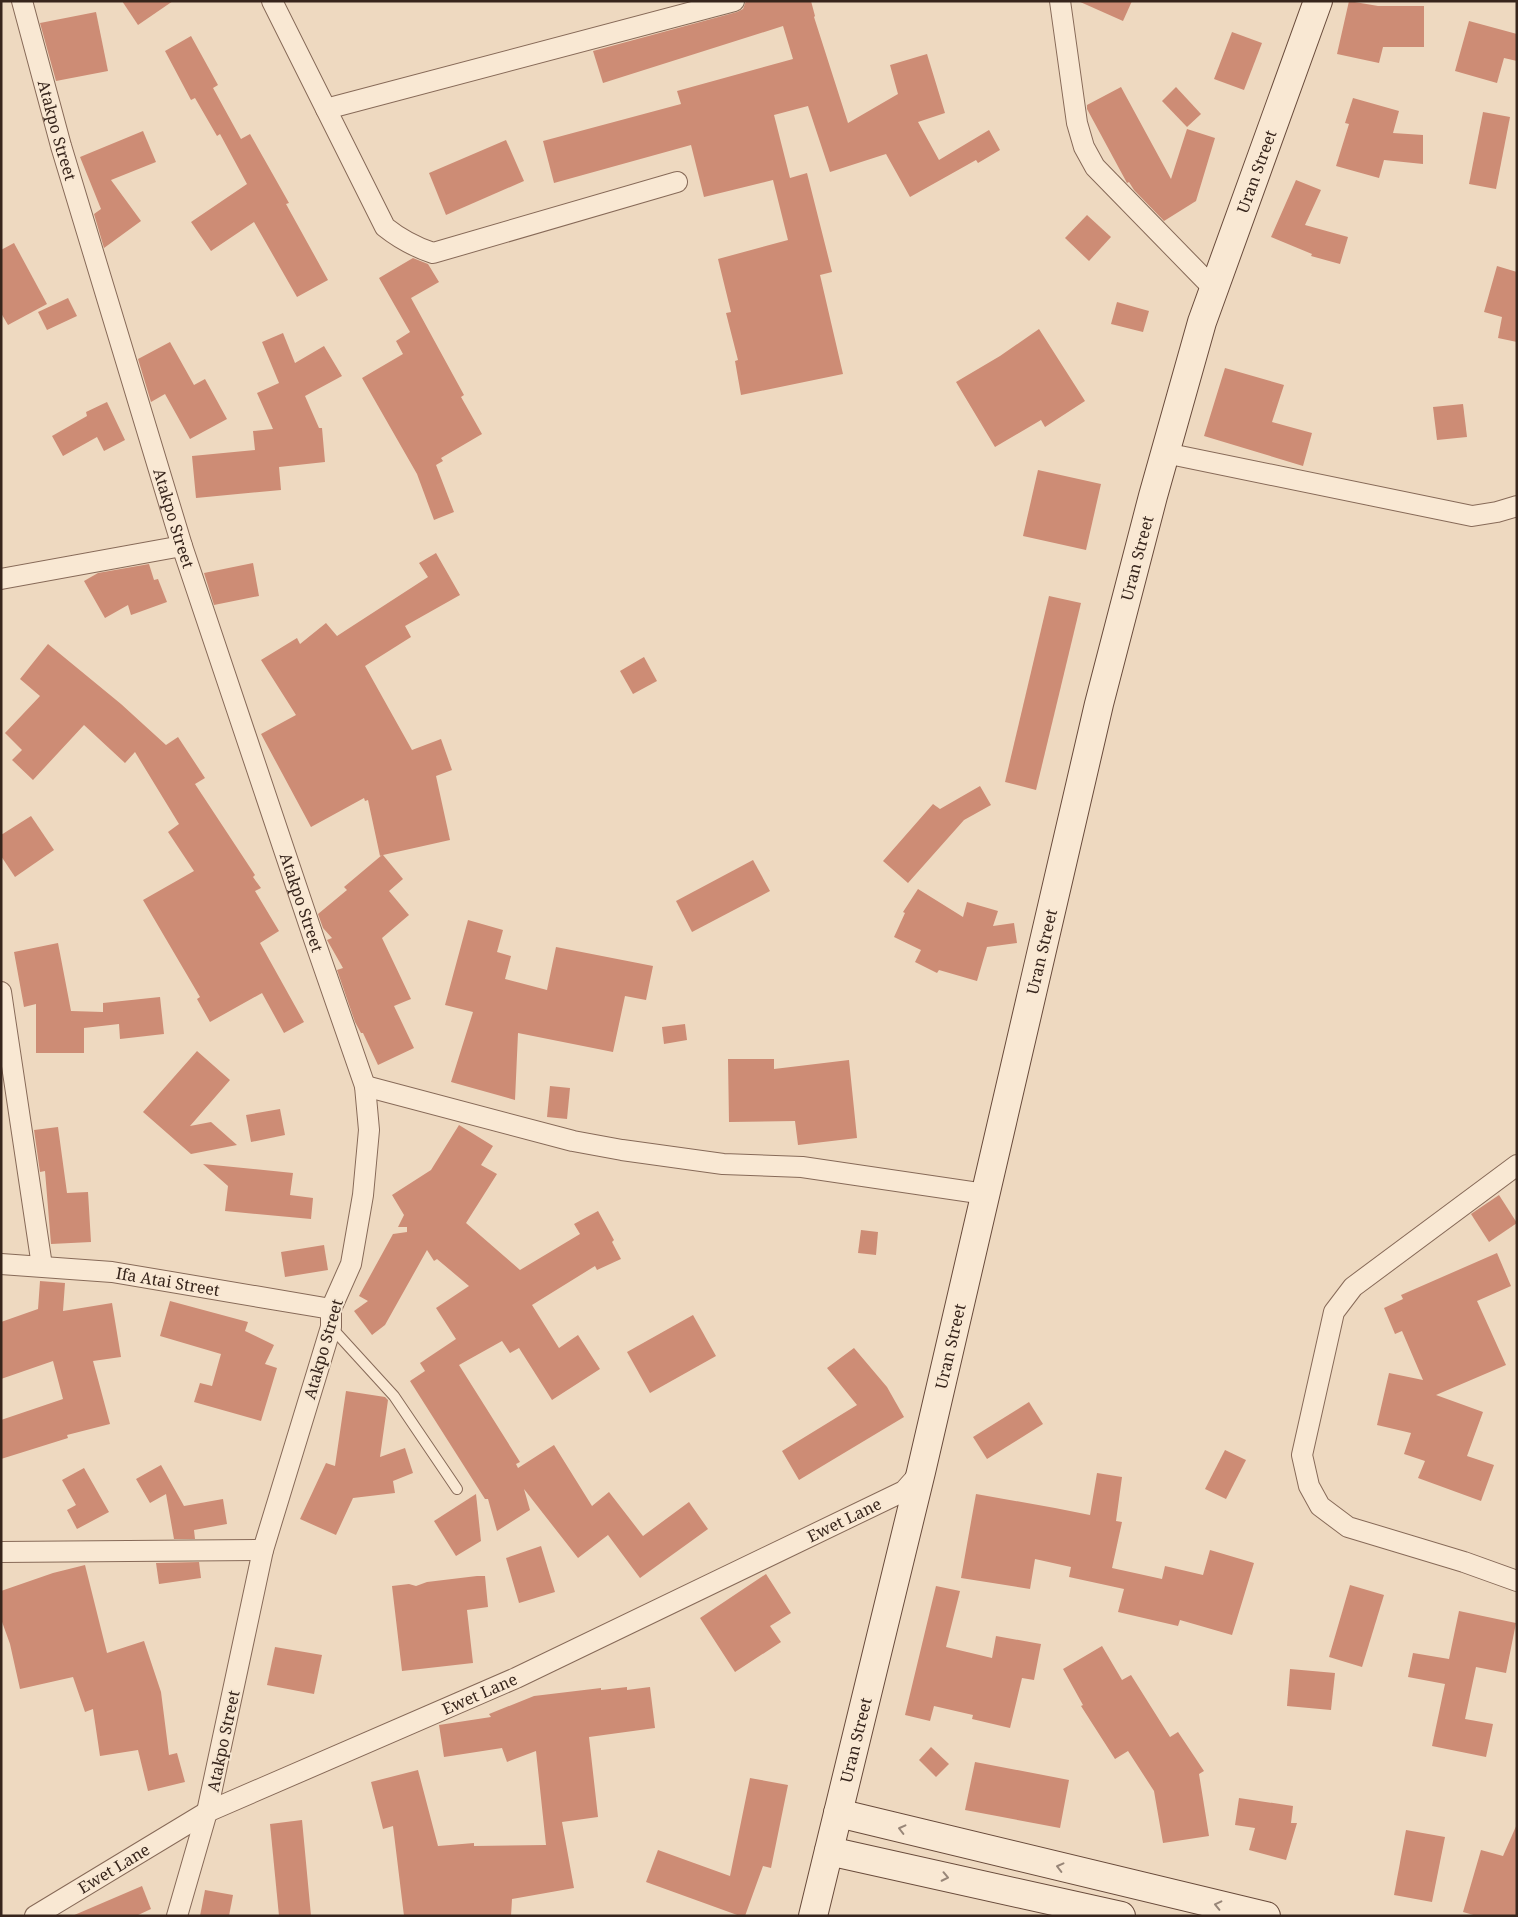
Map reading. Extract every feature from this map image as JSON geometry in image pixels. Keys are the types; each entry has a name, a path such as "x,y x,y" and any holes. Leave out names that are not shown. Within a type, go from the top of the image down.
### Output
{"street":[{"name":"Atakpo Street","path":"22,1 61,146 182,546 314,939 366,1086 369,1130 363,1195 351,1264 331,1318 264,1550 207,1812 177,1916"},
{"path":"272,1 384,227 398,238 433,253 677,182"},
{"path":"326,109 734,1"},
{"path":"1060,1 1077,123 1084,148 1095,167 1214,288"},
{"name":"Uran Street","path":"813,1916 921,1472 1099,704 1165,453 1202,322 1318,1"},
{"path":"1165,453 1472,516 1497,512 1517,506"},
{"path":"1,579 182,546"},
{"path":"1,992 42,1266"},
{"path":"366,1086 573,1141 622,1150 723,1164 802,1167 985,1194"},
{"path":"1517,1165 1353,1287 1334,1312 1302,1455 1309,1486 1320,1506 1348,1527 1464,1562 1517,1581"},
{"name":"Ifa Atai Street","path":"1,1264 112,1272 331,1318"},
{"name":"Ewet Lane","path":"35,1916 207,1812 516,1678 904,1491 921,1472"},
{"path":"1,1552 264,1550"},
{"path":"838,1813 1266,1916"},
{"path":"829,1851 1121,1916"}],"lane":[{"path":"331,1318 394,1396 457,1490"}],"building":[{"path":"122,1 173,1 138,25"},
{"path":"746,1 811,1 814,17 848,123 898,94 890,65 927,54 945,113 918,122 939,160 989,130 1000,150 978,163 976,160 910,197 886,154 830,172 808,106 774,115 790,178 807,173 832,272 820,275 843,374 741,395 735,361 738,360 726,313 731,312 718,259 788,240 773,180 704,197 691,145 554,183 543,141 681,104 677,91 793,59 783,26 603,83 593,51 737,12 743,9"},
{"path":"1078,1 1132,1 1123,21"},
{"path":"1349,1 1378,6 1424,6 1424,47 1383,47 1379,63 1337,54"},
{"path":"96,12 108,71 56,81 40,23"},
{"path":"1469,21 1517,34 1517,61 1504,58 1497,83 1455,71"},
{"path":"1232,32 1262,43 1244,90 1214,79"},
{"path":"191,36 218,85 213,88 241,139 250,134 289,203 286,204 328,280 297,297 254,222 211,251 191,222 247,184 220,134 217,136 195,98 191,100 165,51"},
{"path":"1121,87 1171,179 1187,129 1215,138 1196,201 1164,221 1134,190 1129,182 1127,183 1087,109 1087,105"},
{"path":"1176,87 1201,114 1187,127 1162,101"},
{"path":"1353,98 1399,111 1393,133 1423,135 1423,164 1384,160 1379,178 1336,166 1349,124 1345,123"},
{"path":"1483,112 1510,117 1496,189 1469,184"},
{"path":"143,131 156,162 111,180 141,221 104,248 94,214 101,209 80,157"},
{"path":"506,140 524,181 446,215 429,173"},
{"path":"1296,180 1321,190 1305,225 1348,237 1340,264 1311,256 1312,254 1271,237"},
{"path":"1087,215 1111,237 1089,261 1065,238"},
{"path":"14,243 47,304 8,325 1,313 1,250"},
{"path":"413,258 428,264 439,282 411,298 464,395 461,397 482,434 441,458 443,461 436,465 454,512 434,520 417,474 362,378 403,354 396,341 410,332 379,278"},
{"path":"1497,266 1517,272 1517,342 1498,338 1502,317 1484,312"},
{"path":"68,298 77,316 47,330 38,312"},
{"path":"1117,302 1149,311 1143,332 1111,324"},
{"path":"1039,329 1085,401 1045,427 1041,420 995,447 956,382 1000,356"},
{"path":"283,333 295,363 324,346 342,376 305,396 319,428 322,428 325,462 279,467 281,490 196,498 192,456 255,450 253,431 273,429 257,393 279,383 262,342"},
{"path":"170,342 194,385 205,379 227,419 190,439 165,394 151,402 138,359"},
{"path":"1225,368 1284,385 1272,422 1312,433 1303,466 1204,436"},
{"path":"107,402 125,440 104,451 97,437 63,456 52,436 87,416 86,412"},
{"path":"1463,404 1467,437 1437,440 1433,407"},
{"path":"1038,470 1101,484 1086,550 1023,536"},
{"path":"436,553 460,595 405,626 411,637 365,666 412,750 441,739 452,770 436,776 450,840 383,855 403,879 389,891 409,915 382,938 411,999 394,1006 414,1048 378,1065 363,1033 361,1033 355,1022 337,970 343,968 327,940 332,938 323,928 318,914 347,890 344,887 382,855 380,856 368,800 365,801 364,798 311,827 261,734 296,715 261,660 297,638 300,644 326,623 337,636 428,577 419,563"},
{"path":"253,563 259,596 214,605 204,573"},
{"path":"149,564 154,580 158,579 167,602 131,615 128,605 105,618 84,581 98,573"},
{"path":"1049,596 1081,603 1036,790 1005,782"},
{"path":"48,644 121,704 166,745 178,737 205,778 195,784 255,875 253,877 261,888 255,891 279,931 260,943 304,1022 284,1033 262,993 210,1022 197,999 200,997 143,900 194,871 168,832 179,824 135,752 125,763 84,725 33,780 12,760 22,750 5,733 40,696 20,679"},
{"path":"644,657 657,681 633,694 620,671"},
{"path":"980,786 991,805 964,820 908,883 883,861 933,804 940,809"},
{"path":"31,816 54,850 15,877 1,856 1,835"},
{"path":"753,860 770,891 692,932 676,901"},
{"path":"918,889 963,917 967,902 998,911 993,926 1014,923 1017,943 987,947 977,981 939,970 937,973 915,962 921,950 894,937 905,913 903,912"},
{"path":"468,920 503,930 497,952 511,956 505,979 547,990 556,947 653,966 646,1000 625,996 613,1052 518,1033 515,1100 451,1082 473,1012 445,1005"},
{"path":"58,943 71,1011 103,1012 103,1003 160,997 164,1034 120,1039 119,1024 84,1028 84,1053 36,1053 36,1004 24,1007 14,952"},
{"path":"685,1024 687,1040 664,1044 662,1027"},
{"path":"197,1051 230,1080 190,1126 211,1122 237,1145 191,1154 143,1112"},
{"path":"728,1059 774,1059 774,1069 849,1060 857,1138 798,1145 795,1121 729,1122"},
{"path":"550,1086 570,1088 567,1119 547,1117"},
{"path":"280,1109 285,1135 251,1142 246,1115"},
{"path":"459,1125 493,1146 481,1165 497,1174 466,1223 520,1270 580,1234 574,1224 598,1211 614,1240 612,1242 621,1259 597,1270 595,1266 532,1305 559,1348 578,1335 600,1369 552,1400 519,1348 510,1353 502,1341 459,1365 520,1462 516,1464 518,1468 554,1445 592,1506 609,1492 643,1536 689,1502 708,1529 640,1578 608,1535 578,1558 524,1489 530,1510 497,1531 488,1499 485,1499 410,1381 425,1371 420,1363 456,1339 436,1308 469,1286 437,1259 434,1261 427,1250 385,1325 372,1335 354,1311 368,1301 359,1296 393,1234 407,1232 407,1227 398,1227 404,1215 392,1195 431,1170"},
{"path":"58,1127 67,1193 88,1192 91,1242 51,1244 45,1171 40,1172 34,1130"},
{"path":"203,1164 293,1173 290,1195 313,1198 311,1219 225,1211 228,1186"},
{"path":"1499,1195 1517,1223 1489,1242 1471,1214"},
{"path":"861,1230 878,1232 876,1255 858,1253"},
{"path":"324,1245 328,1270 285,1277 281,1252"},
{"path":"1497,1253 1511,1286 1477,1301 1506,1365 1436,1395 1483,1412 1467,1456 1494,1465 1481,1501 1418,1478 1425,1461 1404,1454 1411,1433 1377,1425 1389,1373 1423,1380 1402,1331 1395,1334 1384,1308 1403,1299 1401,1295"},
{"path":"40,1281 65,1283 63,1311 112,1303 121,1357 93,1361 110,1424 67,1435 68,1438 1,1459 1,1420 63,1399 53,1361 1,1379 1,1322 38,1309"},
{"path":"170,1301 248,1322 245,1331 274,1345 265,1364 277,1368 261,1421 194,1402 200,1383 212,1386 221,1354 160,1336"},
{"path":"693,1315 716,1356 650,1393 627,1352"},
{"path":"854,1348 887,1387 904,1417 799,1480 782,1451 857,1405 827,1368"},
{"path":"346,1391 385,1397 388,1400 380,1457 405,1448 413,1473 393,1481 395,1493 353,1498 336,1535 300,1519 326,1463 335,1466"},
{"path":"1029,1402 1043,1424 987,1459 973,1437"},
{"path":"1225,1450 1246,1460 1226,1499 1205,1489"},
{"path":"161,1465 184,1506 223,1499 227,1524 194,1530 195,1539 174,1539 166,1494 150,1503 136,1479"},
{"path":"84,1468 109,1512 77,1529 67,1510 76,1505 62,1480"},
{"path":"1097,1473 1122,1477 1116,1521 1122,1522 1112,1568 1162,1579 1165,1566 1203,1575 1210,1550 1254,1563 1232,1635 1180,1620 1178,1626 1118,1612 1124,1589 1069,1577 1071,1567 1035,1559 1030,1589 961,1578 976,1494 1090,1515"},
{"path":"476,1494 481,1541 456,1556 434,1521"},
{"path":"541,1546 555,1592 519,1603 506,1558"},
{"path":"199,1562 201,1578 159,1584 156,1563"},
{"path":"85,1565 107,1653 144,1641 161,1692 169,1755 177,1753 185,1782 148,1791 138,1750 100,1756 93,1709 85,1712 73,1677 20,1689 10,1644 1,1619 1,1591 53,1573"},
{"path":"766,1574 791,1613 770,1626 781,1642 735,1672 700,1618"},
{"path":"485,1576 488,1607 467,1610 473,1663 402,1671 392,1586 409,1584 416,1586 427,1582"},
{"path":"1350,1585 1384,1595 1362,1667 1329,1657"},
{"path":"936,1586 960,1591 946,1647 992,1658 996,1636 1041,1644 1034,1680 1022,1678 1010,1728 972,1719 973,1715 934,1706 930,1721 905,1715"},
{"path":"1459,1611 1516,1623 1506,1673 1476,1667 1465,1719 1493,1724 1486,1757 1432,1746 1445,1684 1408,1677 1413,1653 1449,1659"},
{"path":"1102,1646 1122,1680 1131,1675 1170,1737 1178,1732 1204,1771 1199,1774 1209,1836 1163,1843 1154,1791 1128,1751 1115,1759 1081,1706 1083,1705 1063,1669"},
{"path":"275,1647 322,1655 314,1694 267,1685"},
{"path":"1290,1669 1335,1673 1331,1710 1287,1706"},
{"path":"627,1687 627,1690 650,1687 655,1728 589,1737 598,1817 562,1822 574,1888 512,1899 511,1916 404,1916 393,1826 383,1829 371,1782 418,1770 438,1846 474,1843 474,1846 546,1845 536,1751 507,1762 502,1748 444,1757 439,1725 491,1717 489,1714 534,1696 601,1688 601,1690"},
{"path":"931,1747 949,1764 936,1777 919,1760"},
{"path":"975,1762 1069,1780 1060,1828 965,1810"},
{"path":"750,1778 788,1785 771,1868 763,1866 745,1916 740,1916 646,1882 658,1850 730,1876"},
{"path":"1239,1798 1293,1806 1291,1823 1297,1823 1286,1860 1249,1850 1255,1828 1235,1825"},
{"path":"302,1820 311,1916 279,1916 270,1824"},
{"path":"1517,1824 1517,1916 1477,1916 1463,1912 1481,1850 1503,1856"},
{"path":"1406,1830 1445,1837 1432,1902 1394,1895"},
{"path":"142,1886 151,1909 136,1916 72,1916"},
{"path":"205,1890 233,1895 229,1916 200,1916"}]}
